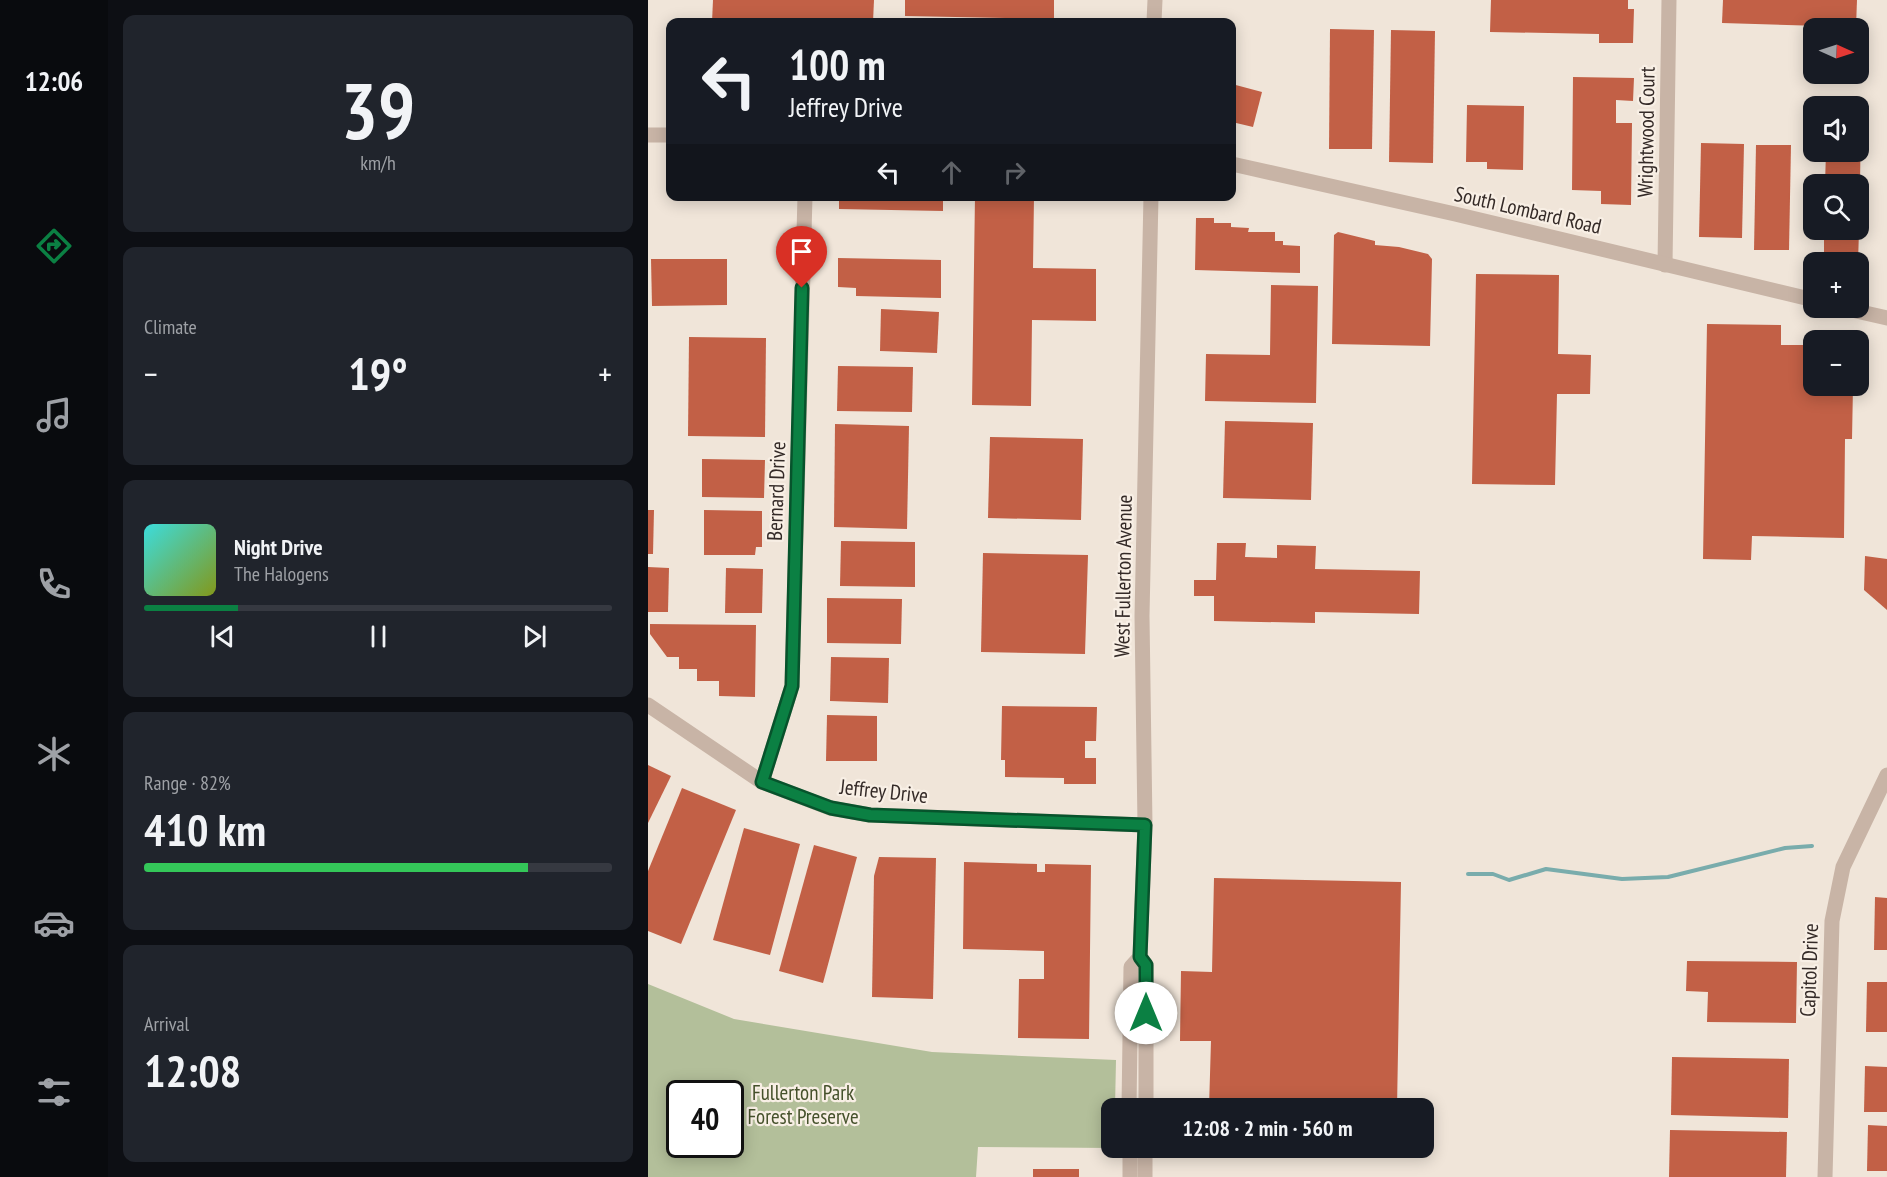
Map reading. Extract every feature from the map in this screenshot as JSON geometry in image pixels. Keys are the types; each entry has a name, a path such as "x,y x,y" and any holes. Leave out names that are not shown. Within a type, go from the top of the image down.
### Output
{"street":[{"path":"1154,18 1155,0"},
{"name":"Wrightwood Court","path":"1665,265 1669,0"},
{"path":"648,135 666,135"},
{"name":"South Lombard Road","path":"1236,165 1803,297"},
{"name":"Bernard Drive","path":"762,782 792,686 805,201"},
{"name":"West Fullerton Avenue","path":"1146,1098 1146,965 1140,957 1145,825 1142,616 1151,201"},
{"path":"1869,314 1887,318"},
{"name":"Jeffrey Drive","path":"648,705 762,782 831,808 870,815 1145,825"},
{"name":"Capitol Drive","path":"1826,1177 1832,921 1843,867 1887,776"},
{"name":"West Fullerton Avenue","path":"1129,1098 1131,967 1140,957"},
{"path":"1130,1158 1130,1177"},
{"path":"1145,1158 1145,1177"}],"green space":[{"name":"Fullerton Park Forest Preserve","path":"648,984 734,1019 932,1052 1116,1060 1115,1098 1101,1098 1101,1148 978,1147 976,1177 648,1177"}],"building":[{"path":"713,0 874,0 873,18 712,18"},
{"path":"905,0 1054,0 1054,18 905,16"},
{"path":"1491,0 1628,0 1628,9 1634,9 1633,43 1599,43 1599,34 1490,32"},
{"path":"1723,0 1857,0 1856,18 1803,18 1803,25 1722,23"},
{"path":"1330,29 1374,30 1372,149 1329,149"},
{"path":"1391,30 1435,31 1433,163 1389,162"},
{"path":"1573,77 1634,78 1633,101 1616,100 1616,123 1632,123 1631,205 1601,204 1601,191 1572,190"},
{"path":"1236,85 1262,92 1253,127 1236,123"},
{"path":"1467,105 1524,106 1523,170 1487,169 1487,162 1466,162"},
{"path":"1701,143 1744,144 1742,238 1699,237"},
{"path":"1756,145 1791,145 1789,250 1754,250"},
{"path":"1826,162 1860,162 1860,174 1825,174"},
{"path":"839,201 943,201 943,211 839,209"},
{"path":"975,201 1034,201 1033,268 1096,269 1096,321 1032,320 1031,406 972,405"},
{"path":"1196,218 1214,218 1214,223 1231,223 1231,227 1249,228 1248,232 1275,232 1275,241 1283,241 1283,245 1300,246 1300,273 1195,270"},
{"path":"1338,232 1375,241 1375,245 1399,247 1428,254 1432,259 1430,346 1332,344 1334,235"},
{"path":"1824,240 1859,240 1858,252 1824,252"},
{"path":"838,258 941,260 941,298 856,296 856,288 838,287"},
{"path":"651,259 727,259 727,305 652,306"},
{"path":"1476,274 1559,275 1558,354 1591,355 1590,394 1557,394 1555,485 1472,484"},
{"path":"1271,285 1318,286 1316,403 1205,401 1206,354 1270,355"},
{"path":"881,309 939,312 937,353 880,351"},
{"path":"1707,324 1781,325 1781,345 1803,345 1803,396 1853,396 1852,439 1845,439 1844,538 1752,536 1751,560 1703,559"},
{"path":"689,337 766,338 765,437 688,436"},
{"path":"838,366 913,367 912,412 837,411"},
{"path":"1225,421 1313,423 1311,500 1223,498"},
{"path":"835,424 909,426 907,529 834,527"},
{"path":"990,437 1083,439 1081,520 988,518"},
{"path":"702,459 765,460 764,498 702,497"},
{"path":"648,510 654,510 653,554 648,554"},
{"path":"704,510 762,511 762,547 756,547 755,555 704,555"},
{"path":"841,541 915,542 915,587 840,586"},
{"path":"1217,543 1246,543 1245,557 1277,558 1277,545 1316,546 1315,569 1420,571 1419,614 1315,612 1315,623 1214,621 1214,596 1194,596 1194,580 1216,580"},
{"path":"983,553 1088,555 1085,654 981,652"},
{"path":"1865,556 1887,559 1887,610 1864,590"},
{"path":"648,567 669,568 668,612 648,612"},
{"path":"726,568 763,569 762,613 725,613"},
{"path":"827,598 902,599 901,644 827,643"},
{"path":"650,624 756,625 755,697 719,696 719,681 697,681 697,669 679,669 679,657 667,657 650,634"},
{"path":"831,657 889,658 888,703 830,701"},
{"path":"1002,706 1097,707 1096,741 1085,741 1085,758 1096,758 1096,784 1064,784 1064,778 1005,777 1005,760 1001,760"},
{"path":"827,715 877,716 877,761 826,761"},
{"path":"648,765 671,776 648,823"},
{"path":"682,788 736,810 681,944 648,931 648,871"},
{"path":"744,828 800,844 770,955 713,940"},
{"path":"814,845 857,857 823,983 779,971"},
{"path":"879,857 936,858 933,999 872,997 874,876"},
{"path":"964,862 1037,864 1037,872 1045,872 1045,864 1091,865 1089,1039 1018,1038 1019,979 1044,979 1044,951 963,949"},
{"path":"1214,878 1401,882 1397,1098 1209,1098 1211,1041 1180,1041 1181,971 1212,972"},
{"path":"1875,897 1887,898 1887,950 1874,950"},
{"path":"1687,961 1797,962 1796,1023 1707,1022 1708,992 1686,991"},
{"path":"1867,982 1887,982 1887,1032 1866,1032"},
{"path":"1672,1057 1789,1059 1788,1118 1671,1115"},
{"path":"1865,1066 1887,1067 1887,1112 1864,1112"},
{"path":"1868,1125 1887,1126 1887,1171 1867,1171"},
{"path":"1670,1130 1787,1132 1786,1177 1669,1177"},
{"path":"1033,1169 1079,1169 1079,1177 1033,1177"}],"waterway":[{"path":"1468,874 1493,874 1509,880 1546,869 1622,879 1668,877 1785,848 1812,846"}],"route":[{"path":"802,288 792,686 762,782 831,808 870,815 1145,825 1140,957 1146,965 1146,1013"}]}
